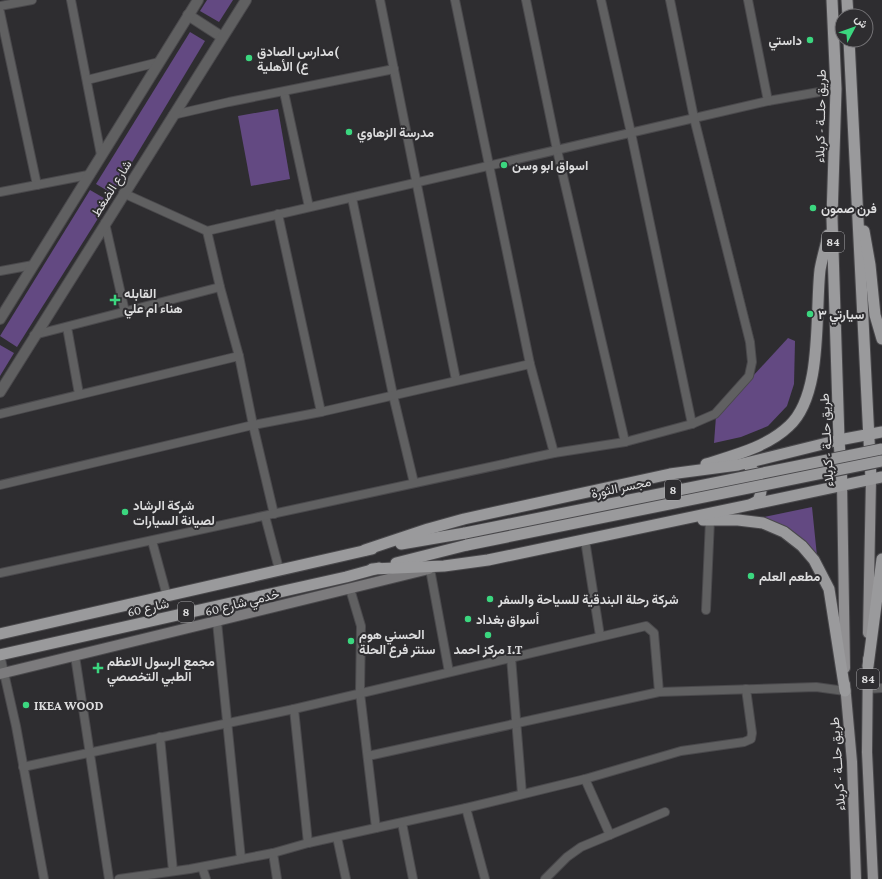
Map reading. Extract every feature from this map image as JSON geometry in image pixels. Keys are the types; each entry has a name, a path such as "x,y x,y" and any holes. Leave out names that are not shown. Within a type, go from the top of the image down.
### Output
{"highway":[{"name":"طريق حلــة - كربلاء","path":"832,0 836,89 832,218 839,440 842,484"},
{"name":"84","path":"849,48 869,435 876,478"},
{"path":"856,195 870,265 875,315 882,339"},
{"path":"670,474 763,445 789,427 798,417 804,404 816,356 820,270 832,218"},
{"path":"365,550 428,529 464,519 670,474 738,465 839,440 882,432"},
{"name":"مجسر الثورة","path":"365,550 465,533 882,449"},
{"name":"مجسر الثورة","path":"372,569 467,545 882,461"},
{"path":"738,465 752,469 761,481 762,491 758,500 747,506"},
{"path":"372,569 444,566 488,560 876,478"},
{"path":"678,521 738,520 763,522 784,532 802,546 814,560 829,589 845,691"},
{"name":"شارع 60","path":"0,634 365,550"},
{"path":"868,666 882,559"},
{"name":"شارع 60","path":"0,655 372,569"}],"main road":[{"name":"84","path":"873,879 867,745 868,666 876,478"},
{"name":"طريق حلــة - كربلاء","path":"842,484 845,691 852,762 856,879"},
{"name":"خدمي شارع 60","path":"2,674 444,566"},
{"path":"850,744 859,747 867,745"},
{"path":"852,762 858,759 867,760"}],"street":[{"path":"0,6 32,0"},
{"path":"71,0 101,155"},
{"name":"شارع الضغط","path":"0,319 198,0"},
{"name":"شارع الضغط","path":"0,392 123,193 246,0"},
{"path":"380,0 456,380"},
{"path":"455,0 530,364 554,453"},
{"path":"526,0 557,150 625,442"},
{"path":"601,0 631,133 692,424"},
{"path":"0,573 554,453 625,442 692,424 715,414 749,376 752,362 750,342 694,118 670,0"},
{"path":"748,0 768,101"},
{"path":"0,12 37,185"},
{"path":"188,15 222,37"},
{"path":"87,80 159,62"},
{"path":"173,115 228,102 394,69"},
{"path":"123,193 207,231 768,101 836,89"},
{"path":"284,92 309,207"},
{"path":"0,192 88,176"},
{"path":"352,198 392,395 414,483"},
{"path":"278,214 321,412"},
{"path":"105,223 124,312"},
{"path":"207,231 220,287 239,356 253,425 274,514"},
{"path":"0,271 33,265"},
{"path":"34,336 220,287"},
{"path":"67,327 79,394"},
{"path":"0,414 239,356"},
{"path":"0,485 253,425 321,412 530,364"},
{"path":"265,516 279,570"},
{"path":"706,610 710,520"},
{"path":"585,540 600,636"},
{"path":"152,541 167,596"},
{"path":"430,569 449,672"},
{"path":"350,589 361,626 360,693 376,828"},
{"path":"216,622 241,859"},
{"path":"23,767 226,722 294,709 646,626 654,633 659,692"},
{"path":"0,655 2,674 23,767 44,879"},
{"path":"75,656 109,879"},
{"path":"511,657 522,794"},
{"path":"368,756 517,724 619,699 659,692 816,687 845,691"},
{"path":"868,689 882,688"},
{"path":"118,879 173,872 273,853 308,843 402,823 585,779 681,751 744,742 750,739 752,733 746,689"},
{"path":"294,709 308,843"},
{"path":"160,737 173,872"},
{"path":"585,779 610,835"},
{"path":"466,808 485,879"},
{"path":"545,879 573,852 665,812"},
{"path":"402,823 413,879"},
{"path":"337,837 346,879"},
{"path":"273,853 277,879"},
{"path":"202,867 206,879"}],"shaded area":[{"path":"207,0 233,0 219,22 200,11"},
{"path":"190,32 205,41 113,194 96,184"},
{"path":"278,109 290,179 251,186 238,116"},
{"path":"90,190 109,201 17,347 0,336"},
{"path":"788,338 795,341 794,384 787,406 768,426 741,437 714,443 716,416"},
{"path":"0,345 14,353 0,376"},
{"path":"812,507 817,556 779,524 764,517"}],"place":[{"name":"داستي","path":"810,40"},
{"name":"مدارس الصادق( ع) الأهلية","path":"249,58"},
{"name":"مدرسة الزهاوي","path":"349,132"},
{"name":"اسواق ابو وسن","path":"504,165"},
{"name":"فرن صمون","path":"813,208"},
{"name":"القابله هناء ام علي","path":"115,300"},
{"name":"سيارتي ٣","path":"810,314"},
{"name":"شركة الرشاد لصيانة السيارات","path":"125,512"},
{"name":"مطعم العلم","path":"751,576"},
{"name":"شركة رحلة البندقية للسياحة والسفر","path":"490,599"},
{"name":"أسواق بغداد","path":"468,619"},
{"name":"مركز احمد I.T","path":"488,635"},
{"name":"الحسني هوم سنتر فرع الحلة","path":"351,641"},
{"name":"مجمع الرسول الاعظم الطبي التخصصي","path":"98,668"},
{"name":"IKEA WOOD","path":"26,705"}]}
